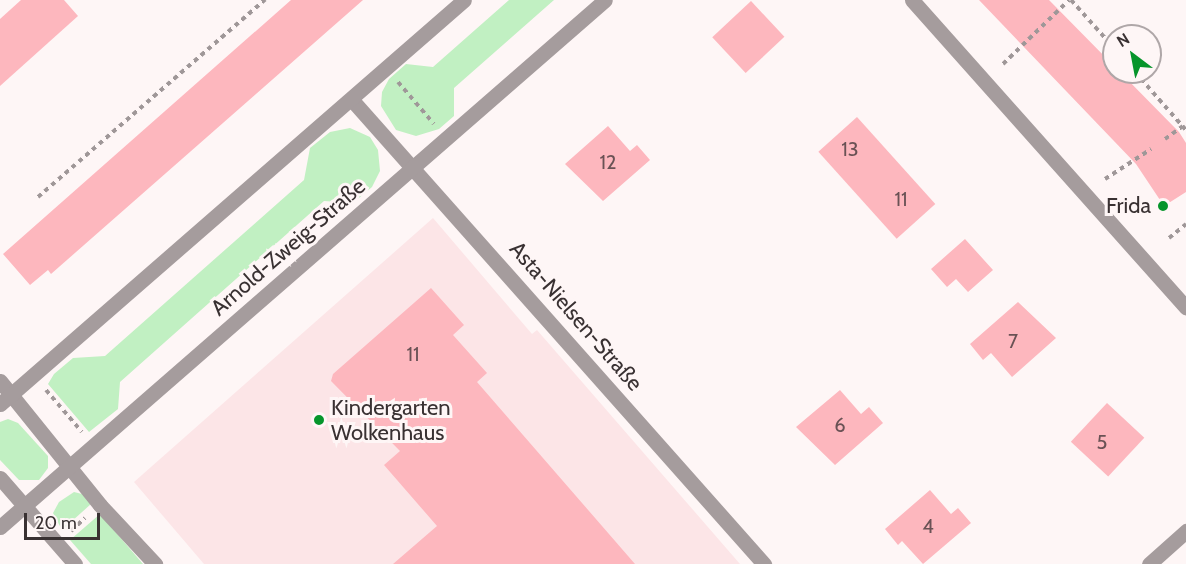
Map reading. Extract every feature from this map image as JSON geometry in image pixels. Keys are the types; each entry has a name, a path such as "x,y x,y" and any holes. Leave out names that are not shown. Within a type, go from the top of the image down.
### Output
{"street":[{"path":"6,399 352,100 464,0"},
{"name":"Arnold-Zweig-Straße","path":"0,527 605,0"},
{"path":"912,0 1186,308"},
{"name":"Asta-Nielsen-Straße","path":"352,100 414,167 764,564"},
{"path":"0,381 6,399 71,465 100,505 155,564"},
{"path":"0,478 75,564"},
{"path":"1149,564 1186,531"}],"path":[{"path":"38,197 265,0"},
{"path":"1003,64 1070,0 1102,35"},
{"path":"392,75 439,129"},
{"path":"1146,84 1185,128 1165,139"},
{"path":"1106,179 1151,149"},
{"path":"1168,238 1186,224"},
{"path":"46,389 83,432"},
{"path":"66,535 88,516"}],"shaded area":[{"path":"433,218 532,334 537,330 740,564 204,564 134,482"}],"green space":[{"path":"509,0 554,0 454,88 454,116 439,129 416,136 396,130 381,106 382,92 389,79 406,64 433,67"},
{"path":"350,128 370,137 378,150 380,171 372,187 353,203 324,201 120,382 118,409 89,432 48,384 54,374 73,358 105,356 304,180 310,148 330,132"},
{"path":"8,419 18,423 48,456 48,468 39,480 19,480 0,460 0,422"},
{"path":"74,492 82,494 91,504 62,530 53,513 59,502"},
{"path":"100,514 143,564 91,564 70,540"}],"building":[{"path":"21,0 64,0 78,16 0,86 0,19"},
{"path":"291,0 363,0 51,274 48,270 30,285 3,254"},
{"path":"979,0 1049,0 1102,54 1102,84 1132,84 1179,132 1186,143 1186,192 1164,206 1136,164"},
{"path":"751,1 784,37 746,73 712,37"},
{"path":"857,117 935,204 897,239 818,152"},
{"path":"608,126 630,151 637,145 650,160 603,201 565,164"},
{"path":"965,239 993,270 968,292 956,279 947,287 931,269"},
{"path":"431,288 464,325 453,335 487,373 477,382 635,564 393,564 437,526 384,465 400,451 331,381 333,374"},
{"path":"1018,302 1056,338 1012,377 991,353 983,360 970,344"},
{"path":"840,390 861,414 869,407 883,423 835,465 796,427"},
{"path":"1107,403 1144,438 1108,477 1071,442"},
{"path":"930,490 951,514 958,508 971,523 923,564 902,541 898,545 885,529"}],"place":[{"name":"Frida","path":"1163,206"},
{"name":"Kindergarten Wolkenhaus","path":"319,420"}]}
